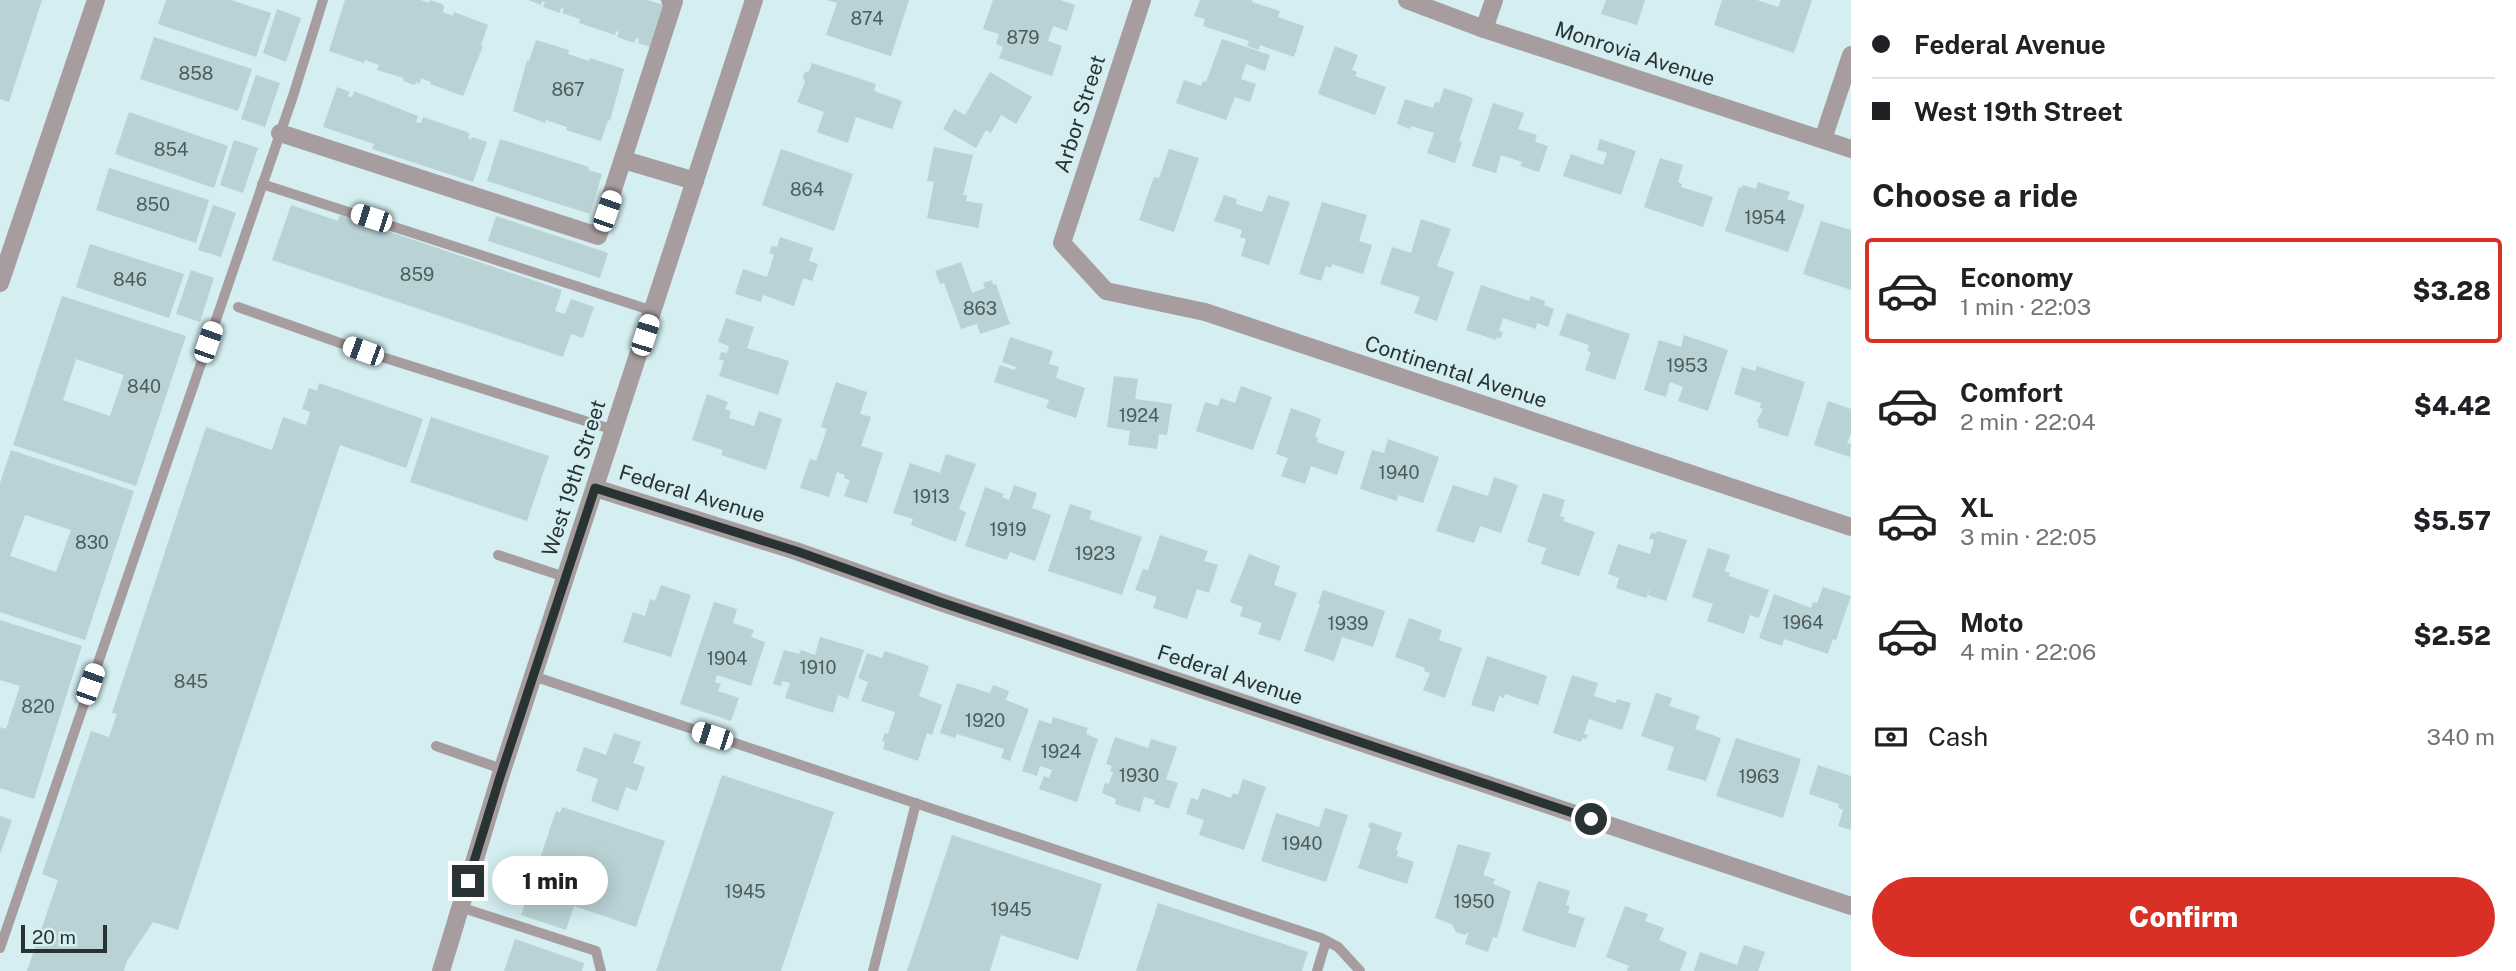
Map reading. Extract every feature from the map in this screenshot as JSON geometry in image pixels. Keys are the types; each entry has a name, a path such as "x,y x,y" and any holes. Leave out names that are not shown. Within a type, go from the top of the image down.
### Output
{"street":[{"path":"0,283 96,0"},
{"path":"280,133 598,236 674,1 670,0"},
{"name":"West 19th Street","path":"441,971 502,769 754,0"},
{"name":"Arbor Street","path":"1062,243 1142,0"},
{"name":"Monrovia Avenue","path":"1407,0 1484,29 1851,149"},
{"path":"1484,29 1494,0"},
{"path":"1823,139 1851,55"},
{"path":"624,160 695,181"},
{"name":"Continental Avenue","path":"1062,243 1106,291 1205,313 1851,527"},
{"name":"Federal Avenue","path":"595,488 796,551 940,602 1851,906"}],"lane":[{"path":"0,948 280,133 323,0"},
{"path":"262,184 653,311"},
{"path":"239,307 363,351 614,430"},
{"path":"498,555 565,577"},
{"path":"533,676 1326,941 1338,947 1359,970"},
{"path":"436,746 502,769"},
{"path":"873,971 916,803"},
{"path":"460,907 596,951 601,971"},
{"path":"1317,971 1326,941"}],"building":[{"path":"0,0 42,0 9,102 0,99"},
{"path":"166,0 231,0 271,13 256,57 158,24"},
{"path":"345,0 421,0 429,3 430,0 442,4 443,12 453,16 454,12 488,25 481,45 483,46 463,96 421,78 420,84 416,82 415,85 403,81 404,78 377,70 379,65 365,60 364,63 329,51"},
{"path":"528,0 647,0 667,6 653,48 638,43 639,39 636,38 634,43 617,37 619,32 616,31 615,35 579,23 580,19 562,13 564,9 561,8 560,13 543,7 545,2 542,1 541,5"},
{"path":"827,0 909,0 891,56 826,35 837,3"},
{"path":"993,0 1060,0 1075,5 1067,31 1053,26 1048,41 1062,46 1052,76 999,58 1003,47 996,44 999,34 983,29"},
{"path":"1200,0 1252,0 1280,11 1278,17 1304,26 1294,57 1260,45 1259,50 1247,46 1249,41 1203,26 1205,19 1194,16"},
{"path":"1606,0 1645,0 1637,25 1601,14"},
{"path":"1722,0 1757,0 1778,7 1781,0 1812,0 1794,53 1714,25"},
{"path":"277,9 301,18 286,62 263,53"},
{"path":"154,37 252,69 238,111 140,79"},
{"path":"1222,39 1270,55 1265,71 1246,64 1241,79 1256,84 1250,102 1235,97 1226,120 1176,103 1184,80 1201,86 1203,81 1206,82"},
{"path":"536,40 569,50 568,54 589,61 590,58 624,69 610,121 608,120 601,141 566,130 567,127 546,120 545,123 513,111 527,60 529,61"},
{"path":"1335,46 1358,55 1352,70 1357,72 1355,76 1386,87 1375,115 1318,94"},
{"path":"812,63 876,84 874,91 902,101 892,129 856,117 848,143 817,132 824,112 797,102 805,82 804,73 809,71"},
{"path":"990,72 1032,97 1016,124 1001,115 991,133 986,130 976,148 943,129 954,109 965,115"},
{"path":"256,75 280,83 265,127 241,119"},
{"path":"337,87 350,92 348,96 352,97 354,91 418,116 416,122 421,123 423,117 470,133 468,138 471,140 472,137 487,142 473,182 372,149 374,144 323,127"},
{"path":"1444,88 1473,98 1455,163 1427,153 1434,133 1397,124 1405,99 1433,108 1435,102 1439,103"},
{"path":"1493,103 1524,113 1518,129 1537,135 1535,142 1548,146 1539,172 1520,166 1522,162 1501,155 1496,173 1472,166"},
{"path":"129,112 228,146 214,188 115,154"},
{"path":"500,139 589,167 588,170 602,174 590,214 487,181"},
{"path":"1600,139 1636,151 1621,195 1563,176 1571,154 1603,165 1607,153 1597,150"},
{"path":"234,140 258,148 243,193 220,185"},
{"path":"934,147 973,155 963,195 967,195 966,201 983,204 978,228 927,218 934,182 927,181"},
{"path":"781,149 853,174 834,231 762,205"},
{"path":"1169,149 1199,158 1174,232 1139,220 1154,177 1159,178"},
{"path":"1660,158 1683,165 1678,182 1682,184 1681,187 1713,197 1703,227 1644,207"},
{"path":"109,168 209,200 196,243 96,210"},
{"path":"1758,182 1790,192 1787,199 1805,205 1788,252 1725,231 1739,187 1742,188 1743,185 1756,189"},
{"path":"1224,195 1237,199 1236,204 1262,212 1268,195 1290,202 1269,265 1241,256 1246,239 1240,237 1242,230 1214,221"},
{"path":"1322,202 1367,215 1359,241 1372,245 1363,274 1332,264 1331,268 1326,266 1321,281 1299,274"},
{"path":"213,205 236,213 221,257 198,250"},
{"path":"291,205 338,221 340,215 562,290 555,311 565,314 571,299 594,307 583,338 571,334 563,357 272,260"},
{"path":"496,216 608,253 600,278 488,241"},
{"path":"1421,219 1451,229 1437,266 1454,272 1437,321 1414,313 1420,297 1380,284 1392,247 1411,253"},
{"path":"1821,221 1851,230 1851,290 1803,274"},
{"path":"780,237 813,248 809,261 818,264 812,281 803,278 794,306 763,295 761,302 735,294 743,269 767,277 774,255 769,253 772,246 777,247"},
{"path":"90,244 184,274 169,318 76,287"},
{"path":"961,262 972,293 985,288 983,283 992,280 993,285 996,284 1010,324 980,334 977,324 961,329 944,283 940,284 935,271"},
{"path":"191,270 214,278 200,322 176,314"},
{"path":"1481,285 1529,301 1531,296 1545,301 1544,305 1554,309 1548,327 1537,323 1536,329 1503,318 1499,331 1503,332 1501,338 1497,337 1496,340 1466,330"},
{"path":"62,296 186,336 136,486 13,445","holes":["76,359 124,375 110,416 63,400"]},
{"path":"1567,313 1630,334 1615,380 1585,370 1591,352 1587,351 1589,345 1559,335"},
{"path":"726,318 754,327 747,348 789,361 778,395 719,376 724,361 719,359 721,352 727,353 729,346 718,342"},
{"path":"1684,335 1728,350 1708,411 1678,401 1683,387 1670,382 1666,397 1644,390 1659,340 1681,347"},
{"path":"1010,337 1053,351 1049,364 1059,367 1056,378 1085,388 1076,418 1046,408 1049,400 994,382 1000,365 1015,370 1016,367 1002,362"},
{"path":"1757,366 1805,382 1788,437 1758,427 1759,423 1756,422 1763,409 1760,408 1761,403 1734,394 1742,367 1755,371"},
{"path":"1114,376 1138,379 1135,399 1172,404 1167,435 1159,434 1157,449 1128,445 1130,431 1107,427"},
{"path":"836,382 867,392 860,414 871,417 861,446 883,453 867,503 844,496 850,480 837,472 829,497 800,488 810,459 816,461 827,429 821,427"},
{"path":"319,383 423,419 406,468 340,445 178,930 153,922 127,961 124,971 27,971 58,880 42,874 91,731 109,737 117,714 112,713 206,427 272,450 283,417 306,425 310,412 302,409 309,388 317,391"},
{"path":"1241,386 1272,397 1253,450 1196,431 1205,402 1218,406 1221,398 1235,403"},
{"path":"707,394 728,402 725,409 731,411 729,418 754,426 759,411 782,419 766,470 721,455 723,450 692,440"},
{"path":"1828,401 1851,409 1851,433 1847,443 1851,444 1850,457 1814,445"},
{"path":"1291,408 1321,419 1315,436 1318,438 1317,442 1345,452 1337,475 1311,466 1305,484 1281,476 1288,458 1276,454"},
{"path":"431,417 549,456 527,521 410,482"},
{"path":"1388,439 1439,457 1423,503 1398,495 1397,501 1360,489 1372,450 1384,453"},
{"path":"11,450 134,491 85,640 0,612 0,483","holes":["25,515 71,530 56,572 10,556"]},
{"path":"946,454 976,464 959,509 966,512 956,542 911,525 913,519 893,513 910,463 940,473"},
{"path":"1494,477 1518,485 1501,533 1480,526 1474,543 1436,531 1453,485 1488,496"},
{"path":"1014,485 1037,493 1032,508 1051,515 1035,561 1010,552 1007,560 965,546 985,487 1004,494 1002,497 1009,500"},
{"path":"1543,493 1565,500 1560,516 1565,517 1563,521 1595,532 1579,576 1541,564 1546,548 1527,542"},
{"path":"1070,504 1092,511 1089,519 1142,537 1122,595 1048,571"},
{"path":"1657,531 1687,540 1666,601 1648,595 1654,580 1646,598 1616,588 1619,578 1608,574 1618,544 1650,554 1654,540 1649,538 1652,532 1656,534"},
{"path":"1160,535 1208,551 1204,561 1218,565 1209,593 1197,589 1187,619 1153,608 1157,597 1135,590 1143,569 1148,570"},
{"path":"1708,548 1730,555 1725,571 1730,573 1729,576 1769,590 1759,618 1750,615 1744,634 1707,621 1713,604 1692,597"},
{"path":"1249,554 1280,566 1274,585 1297,593 1280,641 1258,634 1262,623 1240,616 1243,607 1230,602"},
{"path":"661,585 691,595 671,657 623,642 633,612 645,616 650,599 655,601"},
{"path":"1823,587 1851,596 1836,640 1833,639 1828,654 1784,639 1782,646 1759,638 1774,594 1811,608 1813,602 1817,603"},
{"path":"1323,590 1385,611 1373,647 1342,637 1334,661 1304,651"},
{"path":"714,602 737,609 733,623 754,630 751,637 765,642 751,686 717,675 715,682 721,684 718,691 739,698 731,721 680,704"},
{"path":"1409,618 1442,630 1439,640 1462,648 1445,698 1423,690 1430,673 1424,671 1425,668 1395,657"},
{"path":"0,620 82,646 34,799 0,788 0,727 6,729 20,686 0,680"},
{"path":"820,637 864,650 848,699 838,695 833,713 785,698 790,683 782,681 781,686 773,684 784,650 799,654 801,650 815,655"},
{"path":"885,651 929,666 919,696 942,705 932,735 927,733 918,761 883,749 885,742 882,741 885,733 888,734 895,712 861,701 868,682 858,678 867,653 882,658"},
{"path":"1487,656 1547,676 1538,705 1505,694 1504,698 1499,696 1494,712 1471,705"},
{"path":"1572,675 1598,683 1594,696 1616,703 1617,699 1631,703 1622,730 1589,719 1584,734 1588,735 1581,742 1553,733"},
{"path":"957,683 990,693 993,685 1009,691 1006,700 1029,709 1010,761 1001,758 1004,749 957,734 955,738 940,733"},
{"path":"1656,693 1672,698 1669,706 1700,716 1695,729 1721,738 1706,781 1667,770 1674,747 1641,736"},
{"path":"1053,717 1088,728 1086,734 1098,739 1077,802 1039,789 1044,776 1049,778 1052,770 1040,766 1037,776 1022,771 1039,720 1051,724"},
{"path":"614,733 641,742 633,763 645,767 637,791 626,787 618,811 591,801 598,779 576,771 584,747 606,755"},
{"path":"1115,737 1148,748 1151,739 1177,747 1166,779 1178,783 1169,809 1144,797 1140,812 1115,804 1116,799 1102,793 1113,772 1110,771 1112,766 1106,764"},
{"path":"1736,738 1801,759 1783,818 1716,796"},
{"path":"1818,765 1851,776 1851,830 1838,826 1843,810 1838,808 1839,804 1809,794"},
{"path":"722,775 834,812 781,971 656,971"},
{"path":"1243,779 1266,787 1244,850 1199,835 1204,820 1186,814 1191,798 1198,800 1202,788 1231,798 1233,793 1238,795"},
{"path":"562,807 665,841 636,927 574,906 566,930 521,915 556,811 560,813"},
{"path":"1325,808 1348,815 1326,882 1261,861 1276,813 1319,827"},
{"path":"0,816 12,820 0,854"},
{"path":"1370,822 1402,833 1396,850 1397,856 1414,862 1407,884 1358,868 1371,828 1368,827"},
{"path":"952,835 1102,884 1078,960 1001,935 990,971 907,971"},
{"path":"1458,844 1491,853 1483,875 1495,879 1493,884 1511,891 1497,938 1493,937 1488,952 1465,944 1469,932 1465,935 1456,932 1452,924 1435,918"},
{"path":"1538,881 1570,891 1566,905 1570,906 1568,913 1585,918 1575,948 1522,931"},
{"path":"1158,903 1308,952 1302,971 1136,971"},
{"path":"1625,906 1648,914 1645,921 1664,928 1659,940 1687,952 1680,971 1627,971 1629,966 1606,957"},
{"path":"515,939 584,963 582,971 504,971"},
{"path":"1744,945 1765,952 1758,971 1694,971 1700,952 1737,965"}],"route":[{"path":"468,881 595,488 796,551 940,602 1591,819"}]}
